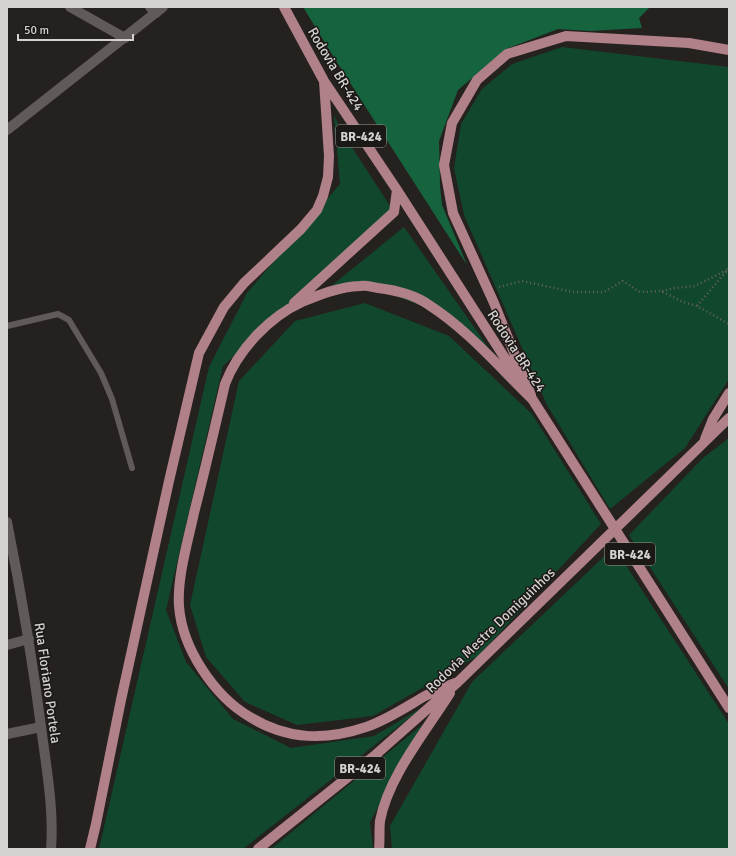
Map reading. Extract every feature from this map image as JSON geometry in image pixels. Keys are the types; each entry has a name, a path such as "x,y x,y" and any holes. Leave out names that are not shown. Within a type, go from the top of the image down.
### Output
{"main road":[{"name":"Rodovia BR-424","path":"284,7 324,81 398,190 729,708"},
{"path":"532,399 488,290 454,213 444,165 452,122 477,80 507,54 566,36 689,42 729,50"},
{"path":"90,849 169,480 199,353 224,307 244,283 301,229 316,210 323,196 328,177 324,81"},
{"path":"398,190 394,212 259,334 241,354 231,370 225,384 187,544 181,581 179,606 185,632 196,659 212,685 235,708 263,725 292,735 316,736 366,727 396,714 426,696 458,682"},
{"path":"288,308 330,290 361,286 394,290 428,304 465,334 532,399"},
{"path":"704,443 713,419 729,393"},
{"name":"Rodovia Mestre Domiguinhos","path":"258,849 373,758 458,682 729,418"},
{"path":"704,443 729,424"},
{"path":"379,849 380,822 389,794 404,764 458,682"}],"street":[{"path":"70,7 124,38"},
{"path":"7,130 124,38 157,9"},
{"name":"Rua Floriano Portela","path":"8,528 29,640 41,727 52,814 51,849"},
{"path":"7,645 29,640"},
{"path":"7,734 41,727"}],"lane":[{"path":"7,326 58,314 69,320 100,373 112,399 132,468"}],"path":[{"path":"488,290 522,281 573,292 604,292 623,281 640,292 661,292 675,288 695,286 728,269"},
{"path":"697,306 728,269"},
{"path":"661,292 683,302 697,306 729,324"}],"green space":[{"path":"303,7 650,7 639,18 642,28 590,31 558,29 506,49 458,90 439,141 440,186 442,205 467,265"},
{"path":"562,47 729,67 729,379 685,448 610,509 547,405 464,215 454,168 461,124 482,89 512,64"},
{"path":"334,115 342,132 392,209 223,366 166,610 186,662 233,719 291,748 374,736 423,707 243,849 99,849 209,367 247,293 340,184"},
{"path":"404,227 497,360 454,318 369,286 320,295"},
{"path":"365,303 449,336 532,414 601,524 478,656 373,716 297,725 245,702 206,657 190,605 239,381 295,321"},
{"path":"729,438 729,689 629,535 703,458"},
{"path":"614,547 729,724 729,849 392,849 390,826 472,682"},
{"path":"423,724 370,822 373,849 271,849"}]}
